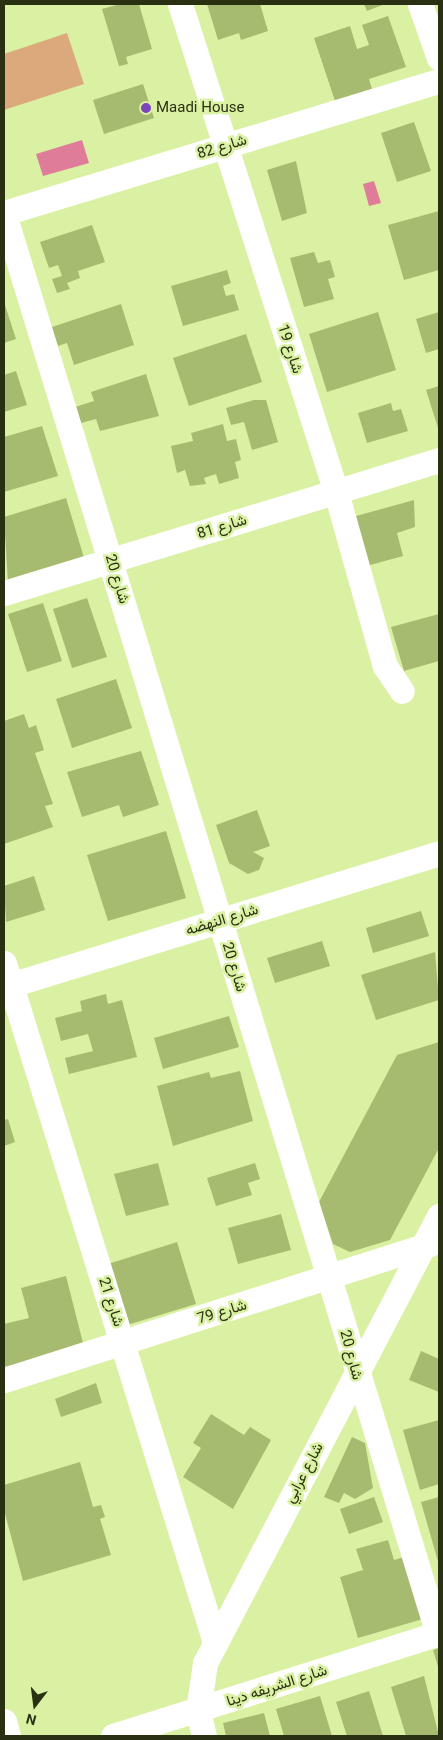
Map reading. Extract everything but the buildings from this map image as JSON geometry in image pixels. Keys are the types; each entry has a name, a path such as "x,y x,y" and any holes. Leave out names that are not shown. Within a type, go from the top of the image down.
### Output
{"street":[{"name":"شارع 19","path":"180,4 336,492 387,671 402,691"},
{"path":"420,4 439,58"},
{"name":"شارع 82","path":"4,214 439,81"},
{"name":"شارع 20","path":"4,214 112,560 220,920 331,1278 356,1375 439,1633"},
{"name":"شارع 81","path":"4,593 439,460"},
{"name":"شارع النهضه","path":"6,978 220,920 438,857"},
{"name":"شارع 21","path":"6,978 124,1343 216,1642"},
{"name":"شارع عرابي","path":"204,1736 198,1711 199,1687 216,1642 356,1375 431,1244 439,1216"},
{"name":"شارع 79","path":"4,1380 331,1278 431,1244"},
{"name":"شارع الشريفه دينا","path":"114,1736 198,1711 439,1633"},
{"path":"4,1722 8,1736"}],"shaded area":[{"path":"67,33 84,84 4,110 4,54"},
{"path":"82,140 89,163 43,176 36,154"},
{"path":"374,181 381,203 369,206 363,184"}],"place":[{"name":"Maadi House","path":"146,108"}]}
